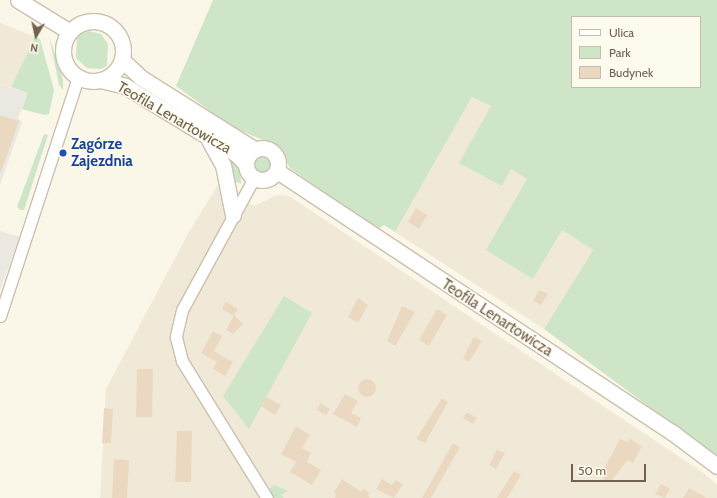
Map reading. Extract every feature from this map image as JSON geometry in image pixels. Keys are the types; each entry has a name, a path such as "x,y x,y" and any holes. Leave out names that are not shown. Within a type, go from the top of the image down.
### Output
{"street":[{"path":"18,0 70,32"},
{"path":"85,22 108,25 121,40 122,60 111,75 100,80 78,77 68,68 64,56 64,44 70,32 85,22"},
{"name":"Teofila Lenartowicza","path":"122,60 140,77 254,149"},
{"path":"0,316 78,77"},
{"name":"Teofila Lenartowicza","path":"100,80 125,86 208,139 236,154 245,162"},
{"path":"208,139 220,158 232,196 233,215"},
{"path":"267,148 274,153 278,162 277,171 269,179 254,178 246,170 245,162 254,149 267,148"},
{"name":"Teofila Lenartowicza","path":"277,171 666,428 717,466"},
{"path":"254,178 182,310 176,337 182,361 268,498"}],"shaded area":[{"path":"0,23 35,37 11,87 0,84"},
{"path":"0,84 28,93 18,118 22,122 0,185"},
{"path":"472,97 491,106 502,186 511,169 527,178 562,230 593,250 544,329 395,232"},
{"path":"218,185 254,206 277,195 289,196 705,474 717,485 717,498 100,498 106,389 189,232"},
{"path":"0,231 20,237 0,290"}],"green space":[{"path":"213,0 717,0 717,457 544,329 593,250 562,230 533,279 486,250 527,179 511,169 502,186 459,163 491,106 472,97 395,232 384,225 376,230 290,168 277,146 232,127 176,86"},
{"path":"89,31 101,34 108,44 107,66 101,69 87,68 76,58 77,35"},
{"path":"49,36 63,79 63,90 59,85"},
{"path":"35,37 40,39 54,90 49,114 44,115 22,109 28,93 11,87"},
{"path":"44,134 48,135 24,210 20,210 17,207"},
{"path":"223,149 240,164 241,184 231,179"},
{"path":"262,155 268,158 271,164 268,170 262,173 256,170 253,164 256,158"},
{"path":"284,296 312,313 249,429 223,396"},
{"path":"274,485 288,491 281,495 284,498 273,498 269,489"}],"building":[{"path":"0,115 19,121 1,172 0,172"},
{"path":"416,208 427,215 419,229 408,222"},
{"path":"539,290 548,294 541,305 533,301"},
{"path":"358,298 368,305 358,323 348,317"},
{"path":"226,302 238,309 234,316 222,309"},
{"path":"402,306 415,312 395,346 387,341"},
{"path":"437,309 447,315 429,346 419,340"},
{"path":"234,315 243,324 233,334 226,330"},
{"path":"213,331 222,336 214,351 233,362 225,376 213,369 217,362 201,353"},
{"path":"474,337 482,341 469,362 463,358"},
{"path":"137,369 153,369 152,417 136,417"},
{"path":"367,379 373,382 376,388 373,394 367,397 361,394 358,388 361,382"},
{"path":"345,394 358,401 351,413 361,418 357,427 333,414"},
{"path":"266,397 281,405 275,415 261,406"},
{"path":"442,398 448,402 425,443 416,439"},
{"path":"320,403 330,409 326,415 317,410"},
{"path":"104,408 113,409 111,443 102,443"},
{"path":"467,412 477,418 473,424 463,418"},
{"path":"296,426 310,435 302,448 311,453 307,462 321,470 312,485 290,472 296,462 281,454"},
{"path":"177,431 192,431 191,482 175,482"},
{"path":"620,439 627,442 630,439 642,446 633,463 627,460 611,482 603,479 607,471 604,469"},
{"path":"453,443 460,447 431,498 422,498"},
{"path":"497,450 505,453 496,469 489,465"},
{"path":"114,459 129,460 127,498 112,498"},
{"path":"514,471 521,475 507,498 497,498"},
{"path":"342,479 361,492 363,489 370,493 368,496 370,498 335,498 336,494 334,492"},
{"path":"382,479 392,485 395,480 403,484 394,498 376,489"},
{"path":"661,484 670,489 665,498 655,494"},
{"path":"689,488 707,498 683,498"}],"place":[{"name":"Zagórze Zajezdnia","path":"63,153"}]}
